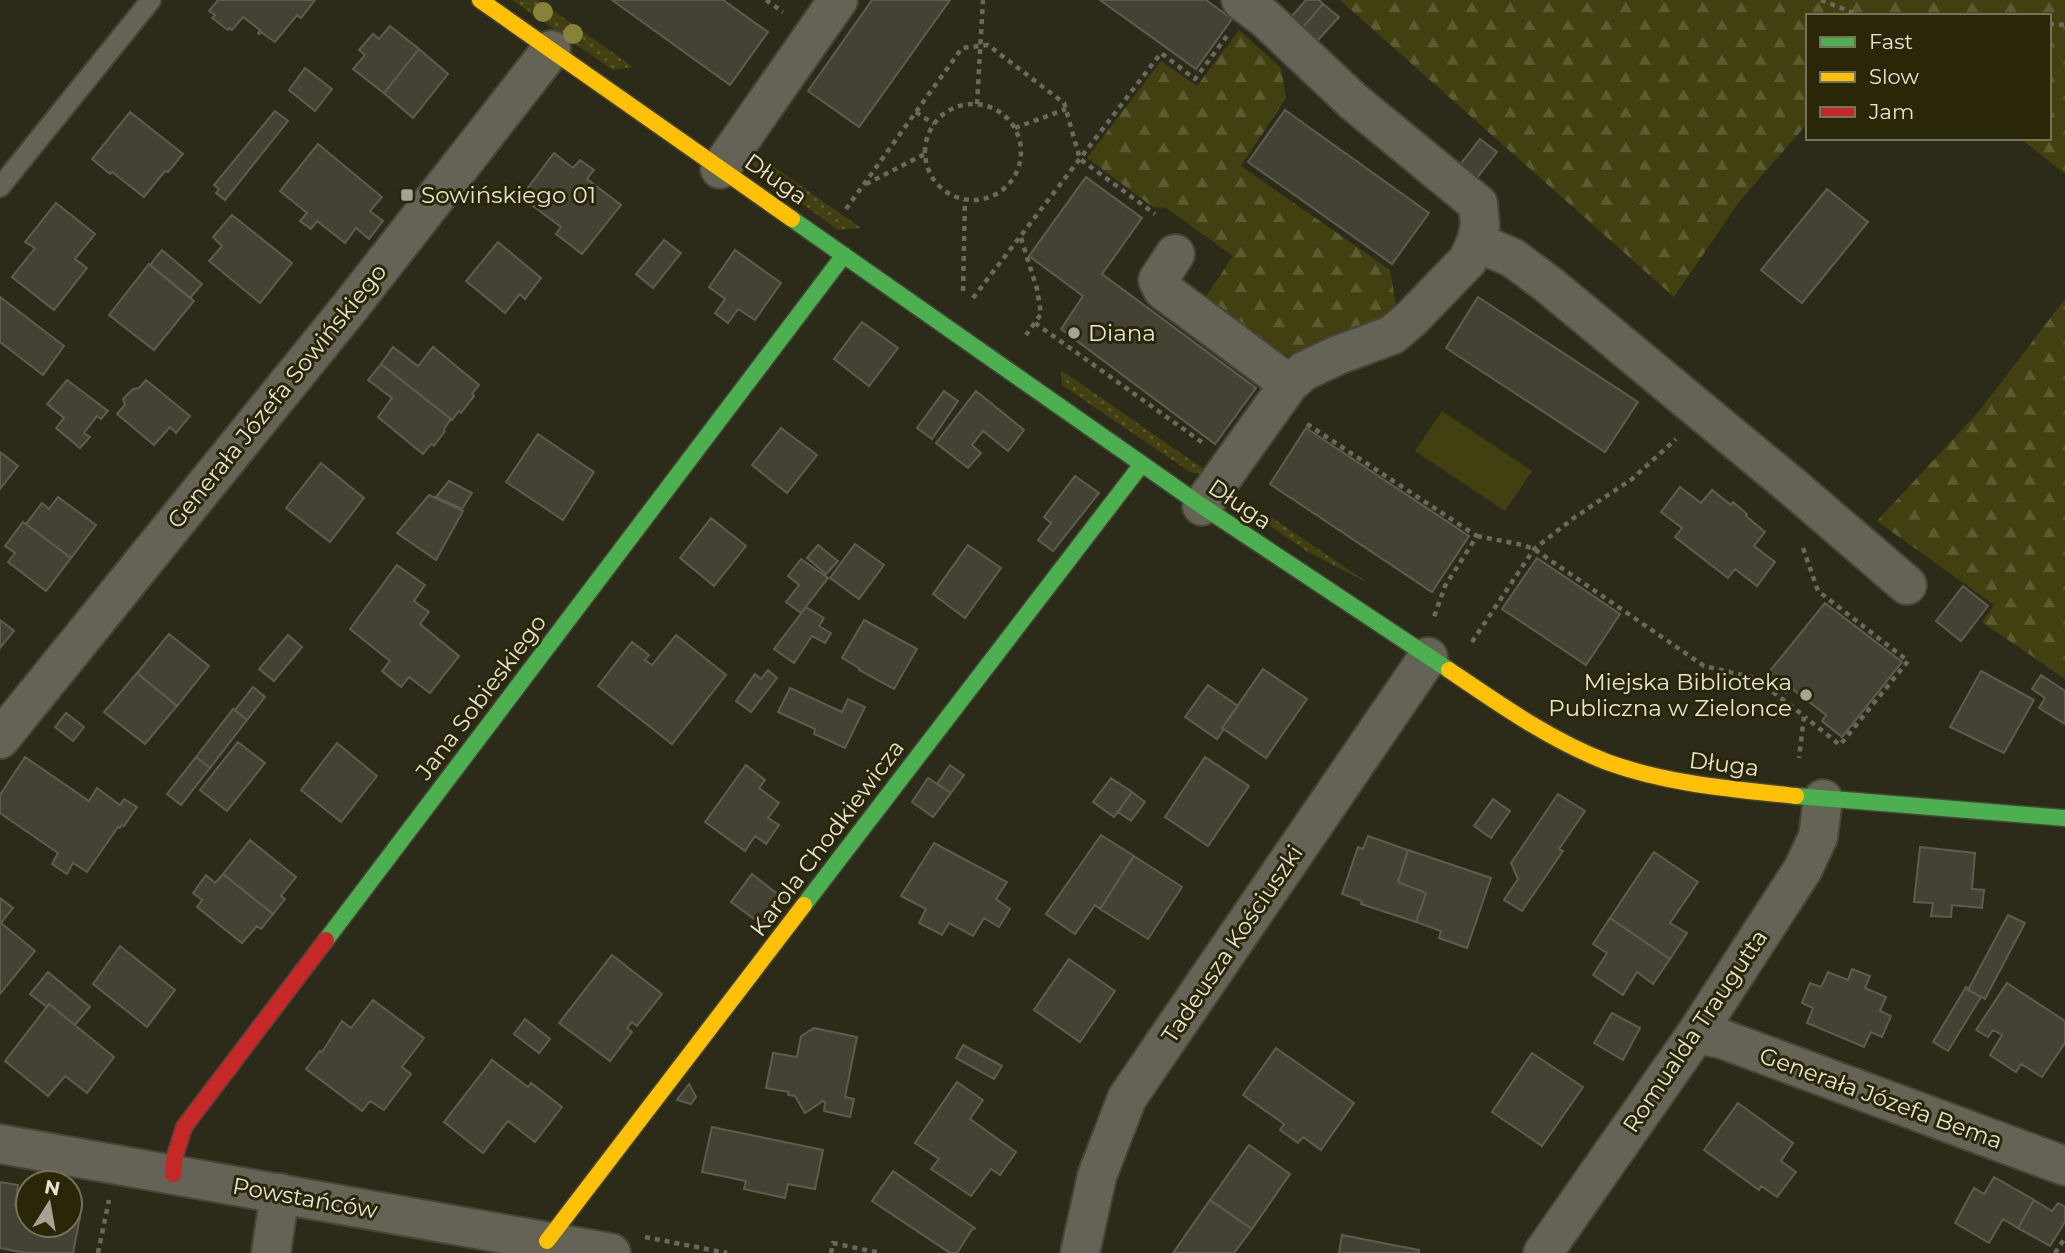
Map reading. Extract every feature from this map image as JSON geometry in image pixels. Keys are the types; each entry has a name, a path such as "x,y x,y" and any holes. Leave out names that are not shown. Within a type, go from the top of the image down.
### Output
{"street":[{"name":"Długa","path":"480,0 1202,506 1431,639 1535,726 1580,750 1620,767 1706,787 2065,818"},
{"path":"720,169 838,0"},
{"path":"1202,506 1289,384 1304,370 1392,335 1463,265 1476,242 1480,226 1478,205 1354,102 1266,19 1237,14"},
{"name":"Generała Józefa Sowińskiego","path":"0,739 359,296 551,50"},
{"path":"1476,242 1513,258 1549,285 1908,584"},
{"path":"1175,254 1158,280 1163,290 1289,384"},
{"name":"Jana Sobieskiego","path":"173,1174 175,1156 184,1127 844,255"},
{"name":"Karola Chodkiewicza","path":"547,1241 1142,464"},
{"name":"Tadeusza Kościuszki","path":"1080,1253 1097,1176 1127,1098 1431,639"},
{"name":"Romualda Traugutta","path":"1544,1253 1696,1034 1804,869 1818,837 1823,799"},
{"name":"Generała Józefa Bema","path":"1696,1034 1722,1039 2065,1166"},
{"name":"Powstańców","path":"0,1144 611,1253"},
{"path":"271,1253 280,1193"}],"lane":[{"path":"0,187 151,0"}],"path":[{"path":"977,104 983,0"},
{"path":"1821,0 1856,14"},
{"path":"973,298 1161,53 1195,79 1237,14"},
{"path":"846,209 962,48 988,46 1064,103 1080,159 1155,214"},
{"path":"977,104 992,108 1005,116 1015,128 1021,158 1016,173 1007,186 995,195 965,200 950,194 937,184 928,170 925,154 927,138 934,124 946,112 961,105 977,104"},
{"path":"1015,128 1066,109"},
{"path":"916,112 934,124"},
{"path":"863,185 925,154"},
{"path":"963,291 965,200"},
{"path":"1020,237 1037,289 1041,314 1026,335"},
{"path":"1035,323 1202,442"},
{"path":"1303,422 1477,536 1534,549 1704,666 1755,678 1840,745 1908,661 1818,591 1802,544"},
{"path":"1469,646 1534,549 1574,517 1632,479 1677,439"},
{"path":"1431,639 1445,586 1477,536"},
{"path":"1665,650 1669,643"},
{"path":"1798,762 1804,716"},
{"path":"98,1253 111,1192"},
{"path":"644,1237 727,1253"},
{"path":"2055,1253 2065,1238"},
{"path":"831,1253 832,1243 880,1253"}],"green space":[{"path":"512,0 538,0 633,67 613,70"},
{"path":"1340,0 2065,0 2065,174 2022,140 2051,140 2051,14 1806,14 1806,125 1739,202 1674,297"},
{"path":"1239,30 1281,68 1286,98 1241,166 1390,270 1396,304 1384,326 1289,356 1272,352 1205,298 1233,256 1166,208 1153,207 1087,158 1161,61 1197,86"},
{"path":"748,149 861,228 838,230 759,172 748,157"},
{"path":"2065,299 2065,679 1982,622 1994,605 1877,521 1980,410"},
{"path":"1061,370 1205,470 1198,474 1190,472 1062,385"},
{"path":"1442,411 1532,471 1505,511 1415,451"},
{"path":"1255,506 1368,583 1308,552 1250,512"}],"building":[{"path":"218,0 315,0 301,18 297,15 275,42 261,32 259,34 260,30 243,17 232,30 228,30 212,18 215,15 209,11"},
{"path":"612,0 723,0 768,32 730,85"},
{"path":"872,0 950,0 859,127 808,91"},
{"path":"1100,0 1206,0 1232,19 1196,69"},
{"path":"1306,0 1319,0 1323,4 1303,27 1291,17"},
{"path":"1323,4 1339,17 1318,40 1303,27"},
{"path":"390,26 419,49 384,93 353,69 365,55 359,50 373,34 379,39"},
{"path":"419,49 448,74 413,118 384,93"},
{"path":"305,68 332,89 315,111 289,90"},
{"path":"1285,110 1429,213 1392,264 1248,162"},
{"path":"275,111 288,121 225,200 216,193 219,189 214,185"},
{"path":"130,112 183,154 144,197 92,159"},
{"path":"1480,139 1497,152 1476,179 1459,166"},
{"path":"318,144 382,197 370,211 383,221 369,239 356,228 345,243 317,221 311,229 300,221 307,213 280,191"},
{"path":"554,153 573,168 580,160 594,170 587,179 621,205 582,254 556,234 561,227 521,197"},
{"path":"1086,177 1142,218 1102,274 1256,388 1215,444 1061,329 1083,296 1029,256"},
{"path":"1827,189 1868,222 1802,303 1761,270"},
{"path":"56,203 95,234 75,259 87,268 54,310 12,277 35,248 25,242"},
{"path":"232,215 292,263 260,303 209,261 222,246 213,237"},
{"path":"664,240 681,253 653,288 636,274"},
{"path":"498,242 541,278 525,299 520,294 505,313 466,281"},
{"path":"162,250 202,284 190,298 150,265"},
{"path":"735,250 781,283 755,320 738,309 728,323 715,313 725,299 709,287"},
{"path":"149,264 194,301 154,350 109,315"},
{"path":"0,297 64,346 43,375 0,342"},
{"path":"1478,297 1638,402 1605,452 1446,348"},
{"path":"862,322 898,348 869,386 834,359"},
{"path":"393,347 418,366 433,347 479,385 461,413 459,411 452,420 381,364"},
{"path":"381,364 451,419 434,446 431,444 423,454 378,417 392,398 368,380"},
{"path":"67,380 108,411 101,419 97,416 84,433 90,437 80,448 56,428 64,418 47,404"},
{"path":"146,380 190,416 176,433 170,427 154,445 117,414 125,405 123,399"},
{"path":"944,391 958,401 932,439 917,428"},
{"path":"976,391 1024,430 1008,451 983,431 972,445 981,453 968,468 936,443"},
{"path":"781,428 817,455 787,493 752,465"},
{"path":"1306,428 1469,536 1432,592 1270,484"},
{"path":"538,434 594,472 563,520 506,482"},
{"path":"0,452 18,466 0,489"},
{"path":"321,463 364,498 330,542 286,508"},
{"path":"1075,476 1099,493 1053,551 1038,540 1051,523 1044,517"},
{"path":"449,481 472,493 462,509 436,497"},
{"path":"1680,487 1701,503 1712,490 1731,505 1733,502 1765,532 1754,546 1775,562 1757,586 1735,569 1728,578 1675,537 1682,528 1661,512"},
{"path":"429,495 463,511 436,560 397,533"},
{"path":"58,497 96,525 71,558 26,524 42,503 49,509"},
{"path":"711,518 746,546 714,586 680,558"},
{"path":"23,522 71,558 46,591 8,562 15,553 5,546"},
{"path":"855,544 884,565 859,599 830,578"},
{"path":"818,545 838,561 826,574 807,558"},
{"path":"968,545 1001,568 965,618 933,594"},
{"path":"1537,558 1620,614 1586,665 1502,609"},
{"path":"801,559 828,578 801,613 786,602 799,585 788,576"},
{"path":"397,565 425,585 414,601 429,612 420,624 459,656 430,693 409,677 401,687 382,671 390,661 350,629"},
{"path":"1963,586 1988,606 1961,641 1936,621"},
{"path":"1825,603 1902,662 1842,737 1822,721 1826,715 1791,688 1786,693 1765,677"},
{"path":"806,607 824,618 819,626 831,633 825,643 812,636 794,663 774,649"},
{"path":"0,620 14,631 0,648"},
{"path":"864,620 917,649 894,689 842,658"},
{"path":"169,634 209,666 177,706 137,673"},
{"path":"288,635 302,647 274,681 259,669"},
{"path":"676,635 726,675 672,744 598,686 632,642 649,655 645,660 652,665"},
{"path":"1263,669 1307,699 1266,758 1222,728"},
{"path":"768,670 777,678 751,712 736,701 755,674 761,679"},
{"path":"1981,671 2034,700 2004,753 1950,727"},
{"path":"137,673 177,706 145,744 104,712"},
{"path":"2041,675 2065,691 2065,724 2039,708 2045,698 2032,689"},
{"path":"1208,685 1238,706 1217,739 1185,717"},
{"path":"253,687 265,697 247,720 235,710"},
{"path":"790,688 842,712 848,699 865,707 845,748 814,734 815,729 778,712"},
{"path":"233,709 247,720 210,768 196,757"},
{"path":"66,713 84,727 73,741 55,727"},
{"path":"238,742 265,763 227,811 200,790"},
{"path":"337,743 377,776 341,822 301,790"},
{"path":"25,757 89,801 97,788 120,805 124,799 137,807 124,826 118,827 87,872 73,863 67,874 52,864 58,853 0,813 0,795"},
{"path":"196,757 210,768 181,805 167,794"},
{"path":"1205,757 1249,786 1208,846 1165,817"},
{"path":"746,765 765,780 759,788 779,803 768,818 779,825 766,844 755,836 745,851 705,822"},
{"path":"950,765 964,775 951,793 937,784"},
{"path":"928,778 951,793 933,817 912,802"},
{"path":"1111,778 1132,792 1114,817 1093,802"},
{"path":"1132,792 1145,802 1131,821 1118,812"},
{"path":"1558,794 1585,811 1559,849 1563,851 1522,911 1504,900 1518,879 1511,863"},
{"path":"1493,799 1510,811 1491,838 1474,826"},
{"path":"1101,835 1134,856 1100,909 1095,905 1075,934 1046,914"},
{"path":"1368,836 1408,850 1398,882 1426,893 1416,922 1361,904 1362,901 1342,894 1358,847 1363,849"},
{"path":"250,840 296,877 281,896 285,899 273,914 223,874"},
{"path":"934,843 1007,882 996,899 1010,909 999,927 984,918 973,936 949,923 942,935 919,923 926,909 901,896"},
{"path":"1920,847 1975,853 1972,889 1984,890 1982,908 1952,905 1951,917 1931,916 1933,903 1914,902"},
{"path":"1408,850 1491,878 1467,948 1439,938 1441,931 1416,922 1426,893 1398,882"},
{"path":"1654,852 1698,882 1670,923 1687,933 1670,959 1610,918"},
{"path":"1134,856 1182,887 1148,939 1100,909"},
{"path":"223,874 273,914 261,929 257,926 242,943 197,907 202,900 193,893 206,875 215,883"},
{"path":"752,874 785,900 765,927 731,902"},
{"path":"0,898 13,908 1,923 35,951 0,994"},
{"path":"2008,915 2025,923 1985,999 1968,990"},
{"path":"1610,918 1670,959 1653,984 1637,972 1623,995 1593,975 1607,953 1593,944"},
{"path":"120,946 175,990 147,1027 93,984"},
{"path":"612,955 662,994 637,1026 632,1022 627,1028 632,1032 610,1061 559,1023"},
{"path":"1069,959 1115,991 1080,1042 1034,1010"},
{"path":"1852,969 1870,976 1865,988 1886,997 1880,1011 1891,1016 1882,1037 1871,1032 1864,1047 1807,1023 1813,1008 1802,1003 1810,983 1821,987 1828,972 1848,980"},
{"path":"48,972 90,1007 75,1025 49,1004 47,1007 30,994"},
{"path":"2007,983 2065,1021 2065,1043 2042,1077 2021,1064 2016,1072 1990,1055 2002,1035 1993,1030 1988,1037 1976,1030"},
{"path":"1966,987 1981,997 1948,1051 1933,1042"},
{"path":"373,1000 424,1038 402,1067 411,1074 384,1110 370,1101 362,1111 306,1069 320,1051 322,1052 342,1021 351,1028"},
{"path":"49,1004 114,1057 87,1093 65,1076 48,1096 5,1061"},
{"path":"1612,1013 1640,1028 1623,1060 1594,1043"},
{"path":"525,1019 550,1039 539,1053 514,1034"},
{"path":"814,1028 857,1037 845,1097 854,1099 850,1117 824,1111 823,1101 805,1113 795,1096 788,1095 789,1092 766,1088 773,1053 797,1057 801,1036"},
{"path":"963,1045 1002,1066 994,1079 956,1058"},
{"path":"1276,1048 1354,1103 1321,1150 1303,1137 1298,1143 1280,1130 1284,1124 1243,1095"},
{"path":"1532,1053 1583,1087 1542,1146 1492,1112"},
{"path":"492,1060 528,1087 531,1083 562,1107 535,1142 508,1121 483,1153 444,1122"},
{"path":"957,1082 983,1100 970,1119 1016,1152 1000,1175 991,1169 971,1196 931,1169 939,1159 915,1143"},
{"path":"689,1084 696,1097 691,1104 677,1100"},
{"path":"1738,1103 1793,1143 1781,1161 1796,1172 1777,1197 1761,1186 1759,1190 1704,1150"},
{"path":"712,1127 823,1150 815,1189 788,1184 785,1198 744,1189 746,1181 702,1172"},
{"path":"1249,1145 1290,1174 1252,1229 1210,1200"},
{"path":"893,1171 976,1229 973,1228 957,1253 950,1253 872,1201"},
{"path":"1994,1177 2034,1200 2018,1228 2003,1219 1989,1243 1955,1223 1974,1188 1984,1194"},
{"path":"0,1182 14,1184 14,1239 76,1239 73,1253 26,1253 0,1248"},
{"path":"1210,1200 1252,1229 1234,1253 1173,1253"},
{"path":"2034,1200 2052,1211 2058,1203 2065,1207 2065,1222 2050,1246 2018,1228"},
{"path":"1342,1235 1419,1250 1418,1253 1339,1253"}],"traffic: fast":[{"path":"792,219 1202,506 1449,670"},
{"path":"326,940 844,255"},
{"path":"804,905 1142,464"},
{"path":"1796,796 2065,818"}],"traffic: slow":[{"path":"480,0 792,219"},
{"path":"1449,670 1545,732 1607,762 1676,781 1796,796"},
{"path":"547,1241 804,905"}],"traffic: jam":[{"path":"173,1174 175,1156 184,1127 326,940"}],"place":[{"name":"Sowińskiego 01","path":"407,195"},
{"name":"Diana","path":"1074,333"},
{"name":"Miejska Biblioteka Publiczna w Zielonce","path":"1806,695"}]}
